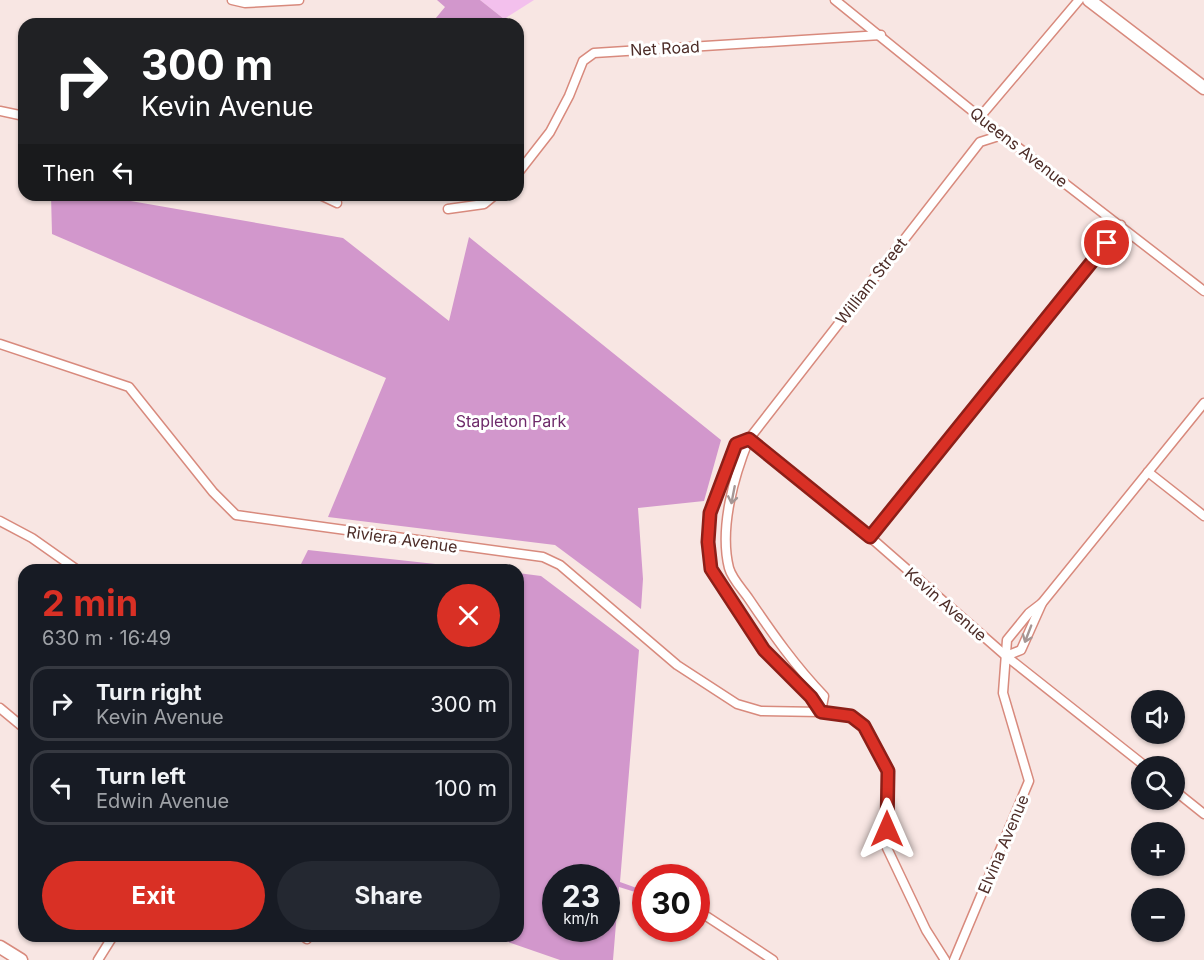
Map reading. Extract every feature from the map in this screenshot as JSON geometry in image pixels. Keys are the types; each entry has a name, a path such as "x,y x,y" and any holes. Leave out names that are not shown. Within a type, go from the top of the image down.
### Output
{"street":[{"path":"232,0 245,3 299,0"},
{"name":"Queens Avenue","path":"835,0 1002,135 1204,291"},
{"path":"980,117 1079,0"},
{"path":"1089,0 1204,87"},
{"name":"Net Road","path":"524,165 550,132 569,96 583,61 594,53 881,35"},
{"path":"0,111 18,115"},
{"name":"William Street","path":"749,439 980,142 1002,135"},
{"path":"333,201 337,203"},
{"path":"448,209 484,204 488,201"},
{"path":"870,537 1121,225"},
{"name":"Riviera Avenue","path":"0,344 129,387 213,492 237,515 543,557 560,565 677,665 737,704 761,711 821,712 851,716 864,726 888,771 887,848 926,930 945,960"},
{"name":"Elvina Avenue","path":"954,960 1029,781 1003,693 1006,640 1029,613 1042,603 1204,404"},
{"path":"749,439 736,444 710,513 708,542 711,569 764,650 811,697 821,712"},
{"path":"749,439 739,462 728,519 726,549 730,571 786,653 824,696 821,712"},
{"name":"Kevin Avenue","path":"749,439 870,537 1006,656 1132,756"},
{"path":"1148,472 1204,516"},
{"path":"0,521 32,537 69,564"},
{"name":"Elvina Avenue","path":"1006,656 1021,650 1042,603"},
{"path":"0,708 18,723"},
{"path":"1185,799 1204,814"},
{"path":"710,919 772,960"},
{"path":"98,960 109,942"},
{"path":"0,947 21,960"}],"shaded area":[{"path":"480,0 534,0 506,18"}],"green space":[{"path":"437,0 480,0 503,18 436,18 445,7"},
{"name":"Stapleton Park","path":"51,201 130,201 343,238 449,321 469,237 721,440 704,501 638,508 643,579 641,609 555,545 328,517 386,378 52,234"},
{"path":"308,550 435,564 301,564"},
{"path":"524,574 541,576 639,650 620,882 620,864 542,864 542,942 614,942 613,960 560,960 508,942 524,942"},
{"path":"620,882 632,886 632,891 620,887"}],"route":[{"path":"887,829 888,771 864,726 851,716 821,712 811,697 764,650 711,569 708,542 710,513 718,487 736,444 749,439 870,537 1107,243"}]}
